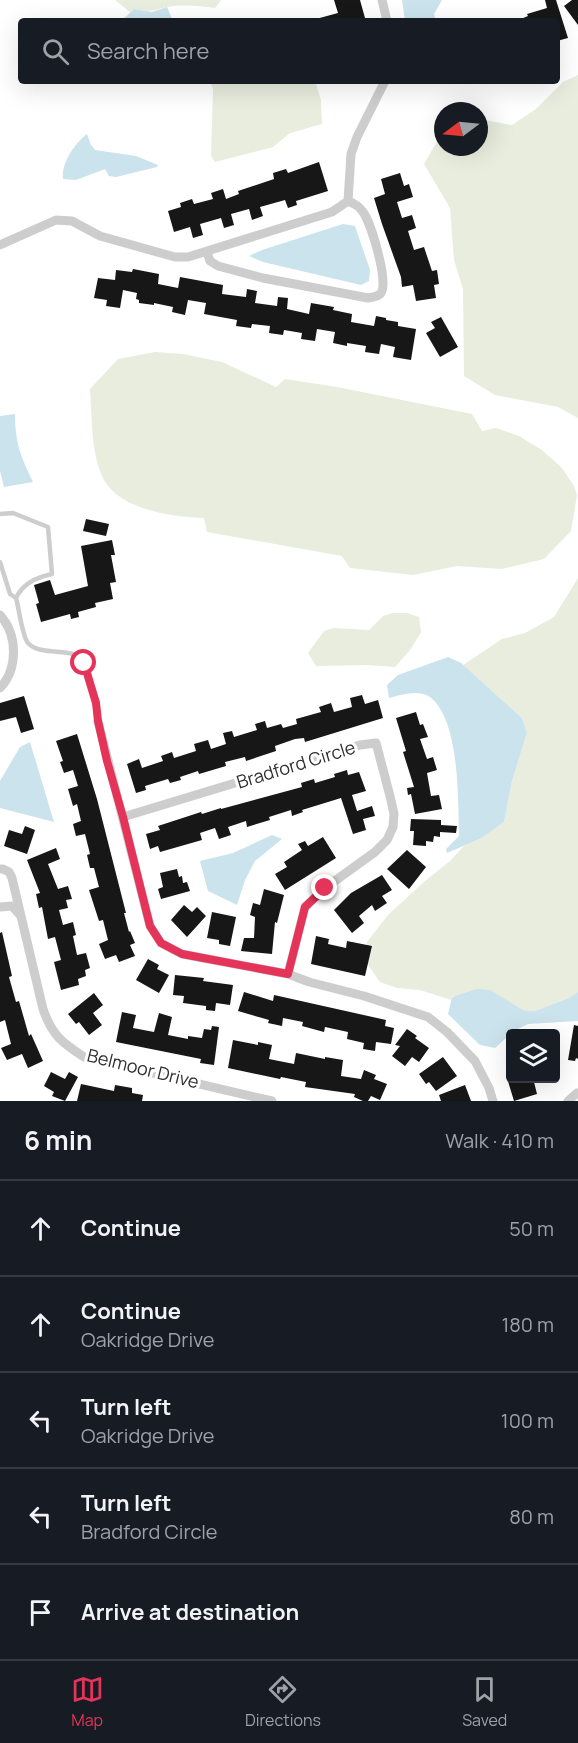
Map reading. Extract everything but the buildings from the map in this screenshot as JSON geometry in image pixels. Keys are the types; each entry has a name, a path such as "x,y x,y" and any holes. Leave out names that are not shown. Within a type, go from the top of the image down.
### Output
{"street":[{"path":"382,0 386,18"},
{"path":"348,201 351,154 384,84"},
{"path":"207,252 210,261 218,266 263,278 368,298 376,296 382,292 384,284 382,270 365,214 358,205 348,201"},
{"path":"0,245 56,220 72,221 100,236 175,257 189,257 333,212 348,201"},
{"path":"0,615 5,621 13,646 14,661 11,672 0,688"},
{"path":"98,721 150,926 161,943 182,954 288,974 428,1017 447,1032 475,1061 493,1101"},
{"name":"Bradford Circle","path":"123,817 360,745 376,743 394,814 393,827 387,840 375,852 325,888 305,907 288,974"},
{"name":"Belmoor Drive","path":"0,869 3,868 9,872 12,878 43,1009 49,1025 63,1043 84,1057 271,1101"},
{"path":"0,907 12,906 21,915"},
{"path":"568,1101 577,1093"}],"lane":[{"path":"0,514 13,513 48,527 52,574 31,581 16,598"},
{"path":"0,562 10,594 16,598 26,642 34,647 80,656 96,703 98,721"}],"shaded area":[{"path":"115,0 221,0 215,8 179,6 151,11 134,9 130,12"},
{"path":"578,75 578,418 558,407 495,395 464,376 463,289 454,260 450,208 424,164 434,147 434,156 488,156 488,121 512,125 536,109 563,82"},
{"path":"211,84 316,84 321,100 322,124 290,133 273,147 215,162 211,156 213,89"},
{"path":"155,352 183,354 222,362 276,387 285,379 472,414 482,431 496,428 519,436 542,450 562,468 577,495 571,531 544,559 502,569 457,566 413,575 350,568 342,556 207,532 204,518 176,516 132,504 109,487 98,466 90,389 118,359"},
{"path":"578,578 578,992 569,998 535,1011 523,1010 507,1001 452,996 451,1000 420,990 397,988 380,982 364,959 367,942 388,915 464,846 482,838 504,822 512,781 527,733 522,718 463,665 502,639 525,633 554,617"},
{"path":"407,613 419,617 421,632 410,650 395,667 316,666 308,653 324,631 334,628 369,630 383,616"}],"water":[{"path":"402,0 442,0 434,14 435,18 405,18"},
{"path":"167,7 172,18 124,18 134,9 152,12"},
{"path":"87,134 95,150 136,156 158,165 116,177 109,176 105,169 76,180 63,179 64,166 70,154"},
{"path":"343,224 355,226 370,270 369,281 361,285 263,262 249,256 262,250"},
{"path":"15,414 20,450 33,482 4,487 0,471 0,416"},
{"path":"448,657 461,663 522,718 527,733 512,781 504,822 482,838 447,853 446,849 459,836 455,762 447,723 440,708 430,697 415,693 389,698 387,685 398,675"},
{"path":"30,742 54,822 0,808 0,781 20,747"},
{"path":"272,835 282,839 255,861 245,880 237,905 208,891 200,861 233,853"},
{"path":"477,989 490,990 523,1010 535,1011 569,998 578,992 578,1021 528,1024 518,1029 506,1029 506,1038 495,1048 480,1045 448,1014 452,997"}],"route":[{"path":"84,663 96,703 107,761 150,926 161,943 182,954 288,974 305,907 325,888"}]}
